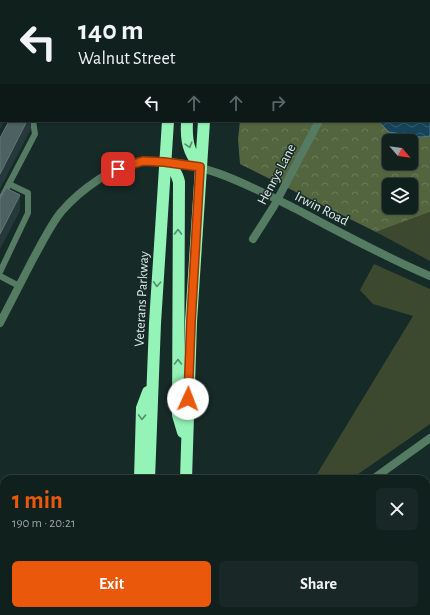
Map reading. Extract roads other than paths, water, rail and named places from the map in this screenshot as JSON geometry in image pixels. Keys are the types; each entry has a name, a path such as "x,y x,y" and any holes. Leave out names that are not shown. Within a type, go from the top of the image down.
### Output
{"highway":[{"name":"Veterans Parkway","path":"149,475 152,379 164,162 168,122"},
{"path":"187,122 187,143 193,157 200,167"},
{"path":"186,475 191,322 204,122"},
{"path":"164,162 173,169 179,182 178,415 186,442"},
{"path":"140,475 142,408 152,379"}],"street":[{"name":"Henrys Lane","path":"253,239 277,200 318,122"},
{"name":"Irwin Road","path":"0,323 46,235 61,212 79,194 102,177 130,164 143,161 164,162 200,167 231,177 395,260 430,276"},
{"path":"379,475 430,438"}],"lane":[{"path":"0,201 35,134 33,122"},
{"path":"0,272 28,213 28,193 9,184"},
{"path":"0,276 19,286"}],"water":[{"path":"379,122 430,122 430,136 421,137 418,137 418,134 389,132"}]}
